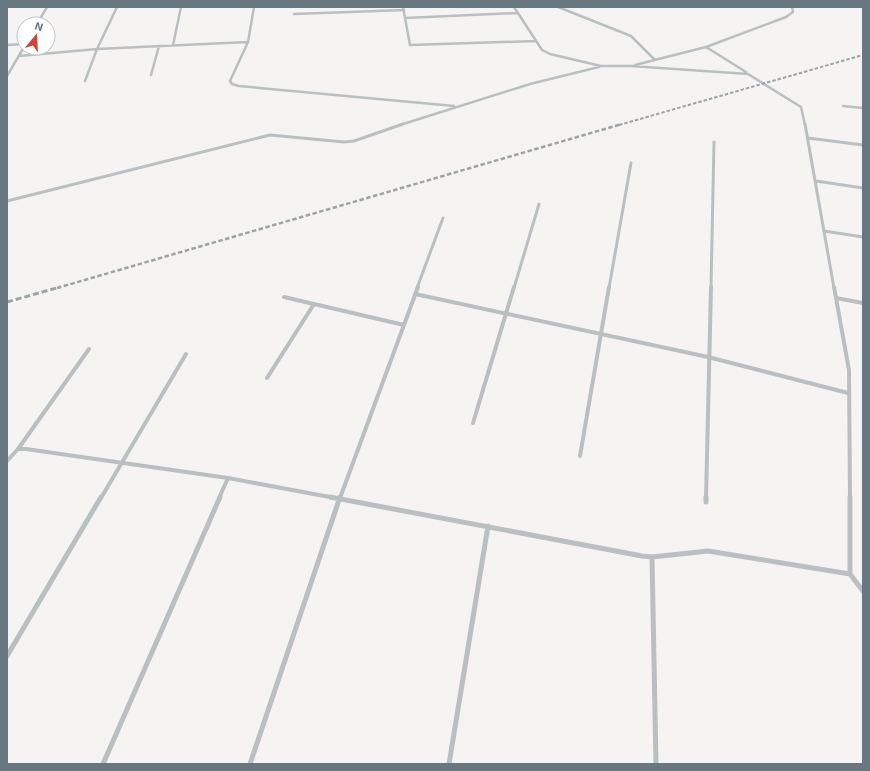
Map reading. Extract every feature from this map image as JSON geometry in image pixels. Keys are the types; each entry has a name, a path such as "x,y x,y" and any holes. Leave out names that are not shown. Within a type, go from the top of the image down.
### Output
{"street":[{"path":"42,16 47,7"},
{"path":"85,81 97,49 117,7"},
{"path":"173,45 181,7"},
{"path":"254,7 248,42 230,81 232,84 239,86 457,106"},
{"path":"514,7 542,50 550,54 601,66 631,66 748,74"},
{"path":"558,7 626,32 632,36 655,60"},
{"path":"631,66 706,47 786,17 793,12 792,7"},
{"path":"294,14 403,9 410,45 536,41"},
{"path":"405,18 518,13"},
{"path":"56,53 97,49 248,42"},
{"path":"151,75 159,46"},
{"path":"706,47 801,107 816,181 849,370 850,574 863,591"},
{"path":"7,76 19,56"},
{"path":"7,201 270,135 344,142 354,141 457,106 530,84 601,66"},
{"path":"843,106 863,108"},
{"path":"808,138 863,145"},
{"path":"706,502 708,357 714,142"},
{"path":"580,456 631,163"},
{"path":"816,181 863,188"},
{"path":"472,423 539,204"},
{"path":"250,764 340,498 443,218"},
{"path":"824,231 863,237"},
{"path":"415,294 708,357 848,393"},
{"path":"284,297 404,325"},
{"path":"836,298 863,303"},
{"path":"267,378 314,304"},
{"path":"7,460 18,449 89,349"},
{"path":"7,656 186,354"},
{"path":"18,449 122,462 228,478 652,557 708,551 850,574"},
{"path":"103,764 228,478"},
{"path":"449,764 488,526"},
{"path":"652,557 656,764"}],"railway":[{"path":"619,125 863,55"},
{"path":"57,288 622,124"},
{"path":"7,302 60,287"}]}
